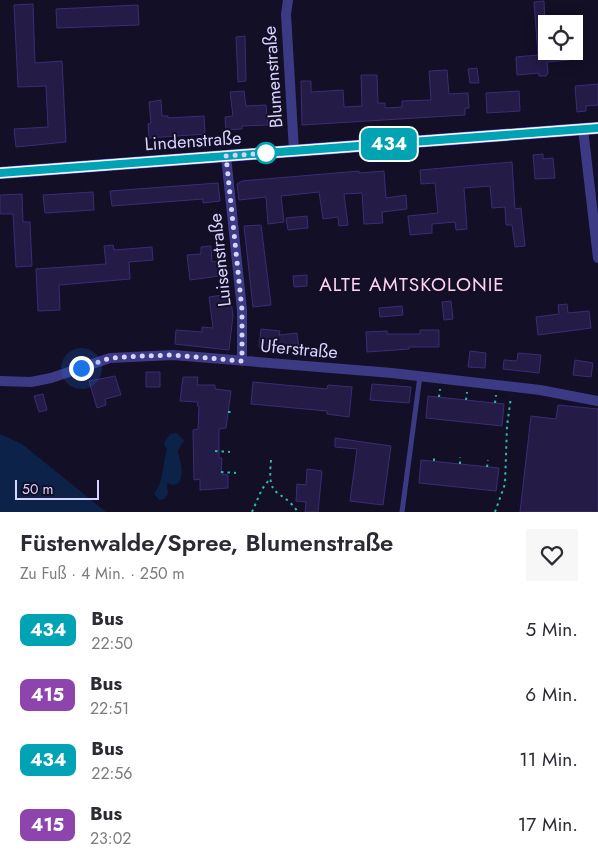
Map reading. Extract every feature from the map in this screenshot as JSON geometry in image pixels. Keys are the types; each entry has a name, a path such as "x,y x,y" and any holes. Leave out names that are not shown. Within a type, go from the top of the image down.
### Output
{"street":[{"name":"Blumenstraße","path":"288,0 286,14 294,151"},
{"name":"Lindenstraße","path":"0,173 598,128"},
{"path":"584,129 598,258"},
{"name":"Luisenstraße","path":"226,156 242,310 242,361"},
{"name":"Uferstraße","path":"0,381 31,382 51,378 110,358 173,355 420,376 566,394 598,400"}],"lane":[{"path":"402,512 420,376"}],"path":[{"path":"174,142 174,147"},
{"path":"495,512 505,484 507,426 513,387"},
{"path":"228,412 234,412"},
{"path":"215,452 230,452"},
{"path":"434,455 434,461"},
{"path":"460,458 460,464"},
{"path":"252,512 262,489 269,480 271,460"},
{"path":"487,467 488,460"},
{"path":"221,472 236,473"},
{"path":"269,480 278,495 293,505 298,512"}],"water":[{"path":"176,433 184,440 178,451 182,467 181,478 179,483 173,485 167,483 168,494 164,499 159,500 154,494 161,478 167,450 164,443 170,434"},
{"path":"0,434 22,444 106,512 0,512"}],"building":[{"path":"544,1 545,15 538,15 538,55 534,2"},
{"path":"33,4 35,63 62,61 66,142 16,147 14,129 48,127 46,86 18,87 14,5"},
{"path":"138,5 139,25 57,28 56,9"},
{"path":"245,36 246,81 238,82 236,37"},
{"path":"538,55 538,60 569,60 547,62 548,73 546,76 539,76 539,73 517,75 516,57"},
{"path":"477,68 479,83 470,83 468,69"},
{"path":"447,70 449,94 468,93 469,108 465,108 465,115 302,125 301,81 311,81 311,92 343,90 344,107 362,106 361,75 377,75 378,103 385,103 385,108 402,107 402,101 431,100 429,71"},
{"path":"598,84 598,105 586,106 586,111 577,112 575,86"},
{"path":"244,91 246,106 266,105 268,125 242,126 242,129 226,130 225,117 233,116 230,92"},
{"path":"519,91 520,111 487,113 486,93"},
{"path":"161,100 162,116 168,116 168,118 204,116 205,134 149,138 148,124 151,123 149,102"},
{"path":"543,154 543,159 553,158 555,178 535,179 533,155"},
{"path":"512,162 515,209 521,208 525,246 515,247 512,225 506,225 505,207 492,208 490,186 464,188 467,229 456,230 455,222 432,224 432,233 410,235 408,216 438,213 435,183 421,184 420,170"},
{"path":"359,171 359,173 384,171 386,198 406,195 407,209 382,212 383,223 364,224 362,193 344,194 348,225 339,226 338,217 323,219 319,192 281,196 284,222 268,224 266,197 239,200 237,184 242,181"},
{"path":"218,183 220,201 203,203 203,199 112,206 110,191"},
{"path":"93,192 94,210 45,213 43,195"},
{"path":"22,194 23,222 30,222 32,266 16,267 13,214 0,214 0,195"},
{"path":"307,216 308,228 288,230 286,218"},
{"path":"261,225 271,305 253,307 244,226"},
{"path":"113,245 114,250 152,247 153,260 129,262 130,279 59,285 60,310 38,311 36,269 106,264 104,246"},
{"path":"211,246 212,262 225,260 227,275 190,280 187,255 201,254 201,247"},
{"path":"307,275 307,286 294,287 293,276"},
{"path":"230,294 233,316 229,350 175,344 176,330 202,332 202,327 213,328 209,297"},
{"path":"451,301 453,319 444,320 442,302"},
{"path":"567,304 568,313 589,311 591,328 538,335 536,317 559,314 558,305"},
{"path":"402,306 403,315 380,317 379,308"},
{"path":"261,329 280,331 279,335 297,333 299,349 287,350 259,347"},
{"path":"420,330 439,330 439,347 409,347 409,349 367,352 366,332 387,331 387,334 420,334"},
{"path":"470,351 486,353 485,368 468,367"},
{"path":"518,353 541,355 539,373 503,369 504,360 517,361"},
{"path":"575,360 593,363 591,377 573,375"},
{"path":"146,372 160,372 160,387 146,387"},
{"path":"115,376 121,395 105,399 106,405 97,408 89,381"},
{"path":"183,377 198,377 197,385 215,385 215,389 231,391 226,428 219,429 219,458 222,458 221,474 228,475 228,488 200,490 200,479 194,480 193,430 198,429 199,406 197,406 198,402 180,401"},
{"path":"253,382 327,389 328,385 352,387 349,417 327,414 327,411 251,404"},
{"path":"372,384 411,387 409,403 370,400"},
{"path":"43,394 47,410 39,412 34,396"},
{"path":"428,396 504,404 502,426 426,418"},
{"path":"558,405 598,409 598,512 520,512 531,416 556,419"},
{"path":"335,438 391,446 383,505 350,501 357,449 335,447"},
{"path":"421,460 499,468 496,491 419,483"},
{"path":"307,469 322,471 318,512 305,512 306,502 296,501 297,484 306,485"}],"bus line":[{"name":"434","path":"0,173 598,128"}],"district":[{"name":"ALTE AMTSKOLONIE","path":"412,284"}],"route":[{"path":"81,368 110,358 141,356 173,355 242,361 242,310 226,156 268,153 266,153"}]}
